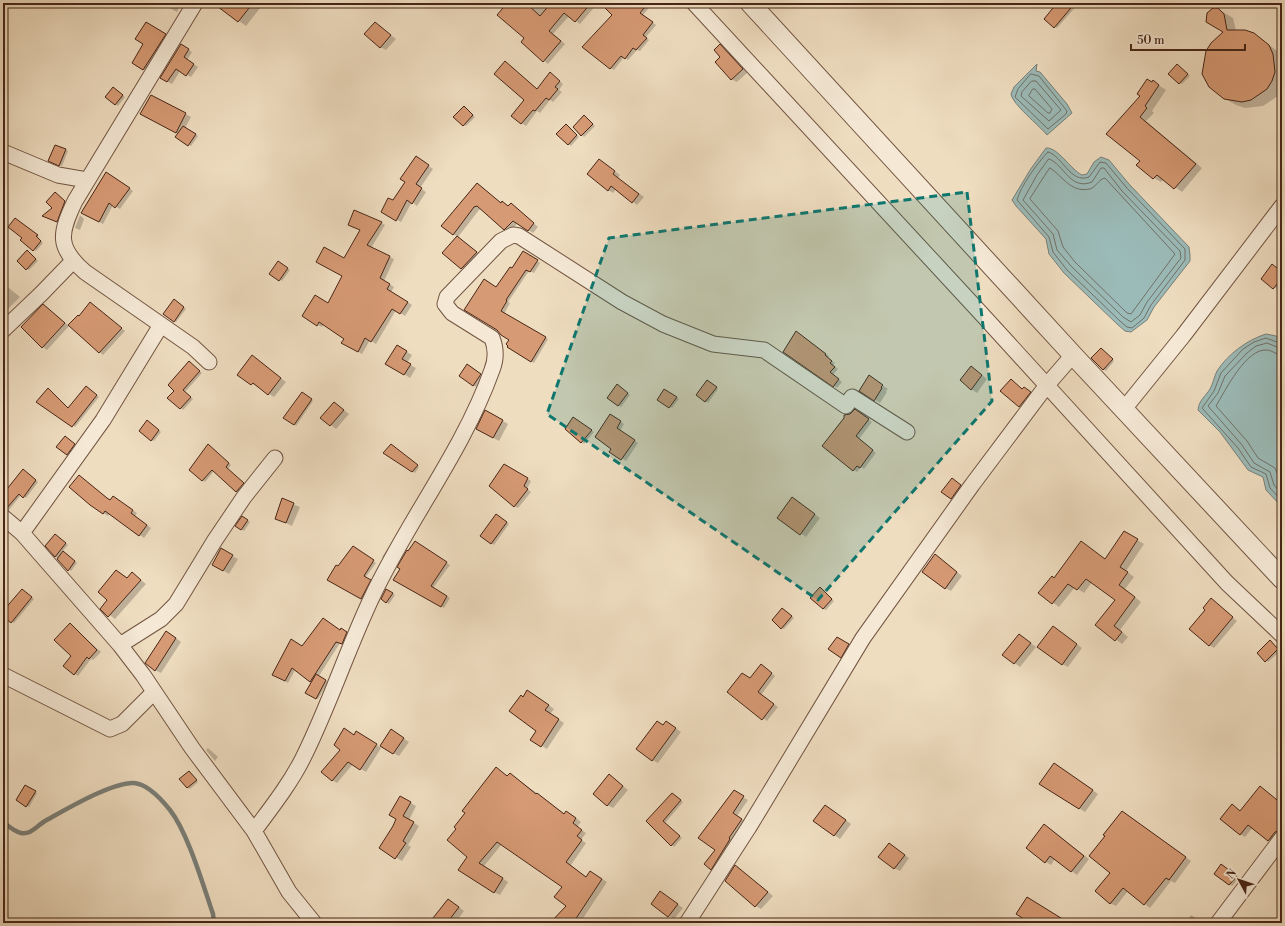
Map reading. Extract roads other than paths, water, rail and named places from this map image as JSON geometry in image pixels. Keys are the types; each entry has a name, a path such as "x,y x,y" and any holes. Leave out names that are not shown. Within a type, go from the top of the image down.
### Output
{"street":[{"path":"195,3 75,201 64,229 64,248 72,261 193,347 209,362"},
{"path":"694,3 1047,385 1227,583 1282,635"},
{"path":"750,3 1073,355 1282,579"},
{"path":"3,152 58,175 88,180"},
{"path":"1124,408 1183,336 1282,206"},
{"path":"254,831 302,760 326,708 372,597 467,429 484,392 493,368 495,353 492,338 452,313 445,304 447,297 493,249 507,237 519,236 622,302 663,324 713,344 764,350 846,406 852,397 907,432"},
{"path":"3,330 41,294 72,261"},
{"path":"22,533 103,420 161,325"},
{"path":"687,923 749,827 863,638 972,485 1047,385 1073,355"},
{"path":"120,645 161,618 176,604 214,540 275,458"},
{"path":"3,517 22,533 120,645 192,748 254,831 289,892 314,923"},
{"path":"3,675 110,729 122,724 154,692"},
{"path":"1218,923 1282,838"}],"water":[{"path":"1037,64 1036,71 1040,72 1067,104 1072,113 1047,135 1016,104 1011,94 1014,87"},
{"path":"1046,148 1055,151 1082,175 1087,174 1094,162 1101,157 1109,160 1129,184 1189,247 1190,261 1154,307 1147,320 1131,332 1125,331 1117,324 1064,273 1049,254 1046,239 1012,200 1030,170"},
{"path":"1266,334 1276,336 1282,341 1282,507 1266,490 1263,477 1248,470 1220,432 1198,410 1201,401 1211,387 1221,365 1238,348"}],"waterway":[{"path":"3,822 16,831 28,833 64,810 101,792 125,784 134,783 144,786 159,797 177,820 189,845 200,874 213,914 214,923"}]}
